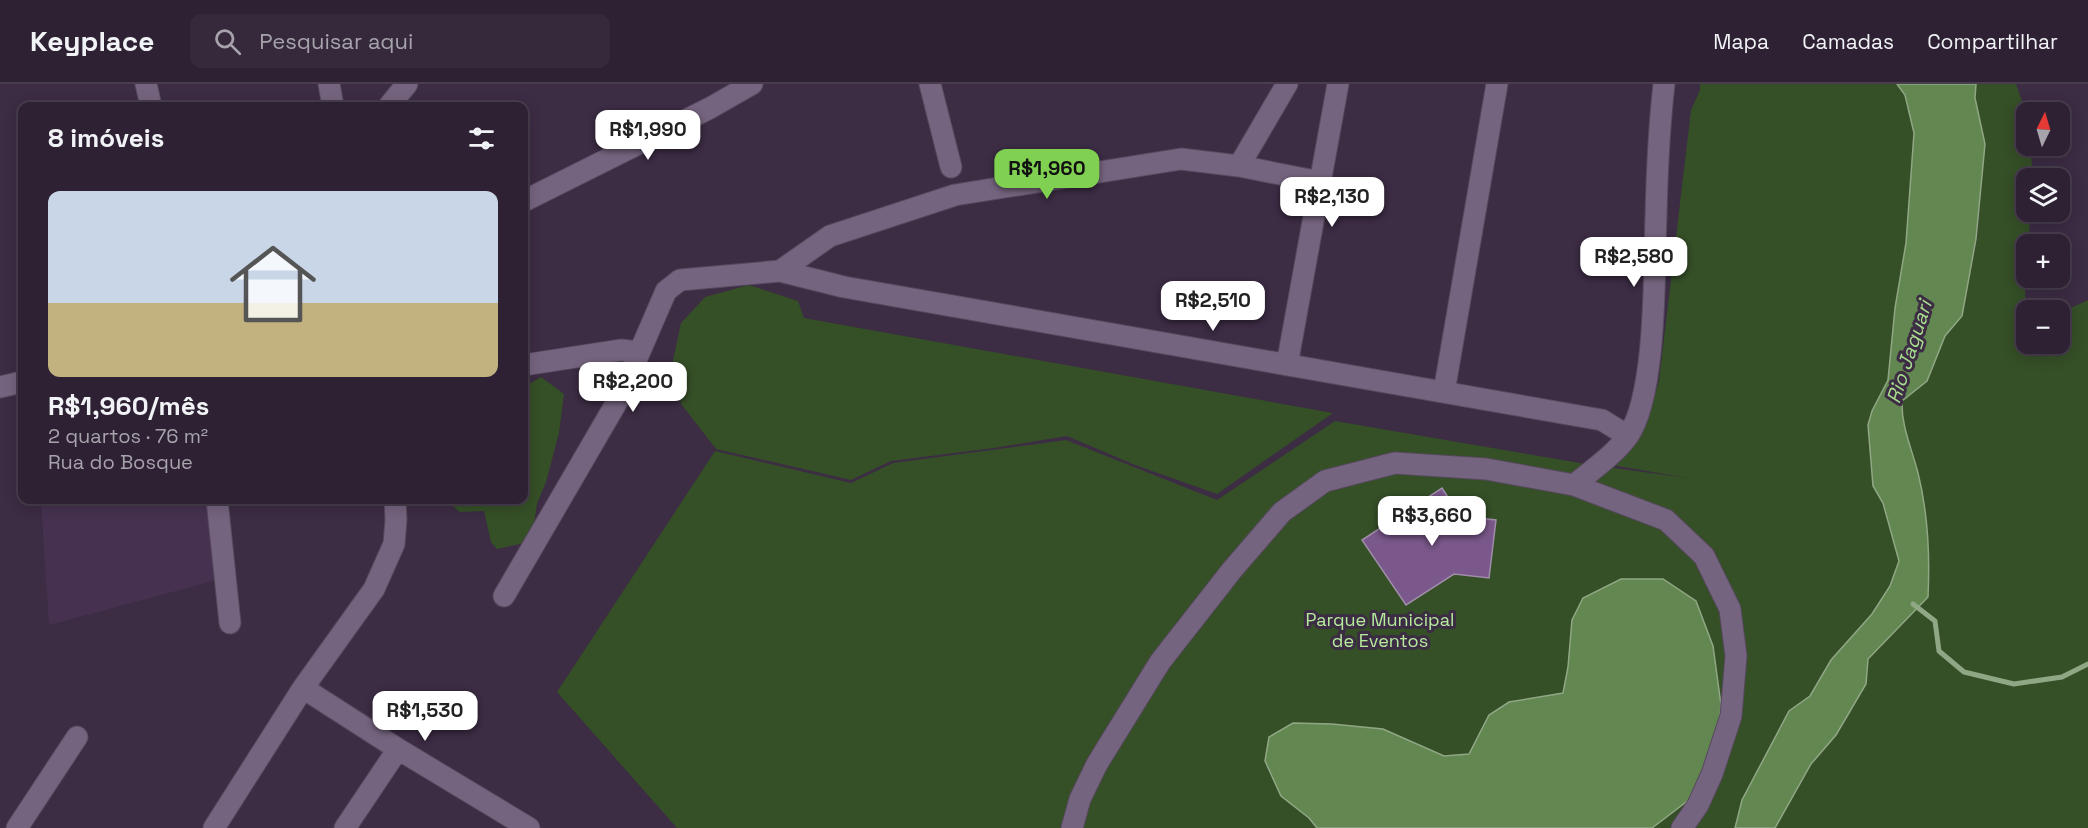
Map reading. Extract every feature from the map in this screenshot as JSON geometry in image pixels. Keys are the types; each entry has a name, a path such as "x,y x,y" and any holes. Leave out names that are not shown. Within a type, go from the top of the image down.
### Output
{"street":[{"path":"146,84 150,102"},
{"path":"329,84 332,102"},
{"path":"393,102 407,84"},
{"path":"528,199 710,108 752,84"},
{"path":"930,84 951,167"},
{"path":"1239,166 1287,84"},
{"path":"1287,365 1338,84"},
{"path":"1444,393 1497,84"},
{"path":"1574,485 1604,461 1628,436 1639,412 1643,395 1653,325 1657,170 1664,84"},
{"path":"780,271 830,236 955,195 1181,159 1239,166 1320,182"},
{"path":"504,596 621,395 666,291 680,280 780,271 844,287 1602,420 1628,436"},
{"path":"528,364 621,350 638,352"},
{"path":"0,387 18,383"},
{"path":"1072,828 1080,799 1096,764 1160,662 1232,570 1282,512 1325,481 1395,463 1486,470 1574,485 1666,520 1704,556 1730,609 1736,656 1731,716 1712,774 1698,805 1682,828"},
{"path":"217,504 230,623"},
{"path":"214,828 303,688 374,589 394,544 395,504"},
{"path":"303,688 528,828"},
{"path":"17,828 76,737"},
{"path":"345,828 398,749"}],"shaded area":[{"path":"41,504 208,504 217,580 49,625"}],"green space":[{"name":"Parque Municipal de Eventos","path":"1700,84 1897,84 1905,95 1914,133 1906,243 1895,308 1888,380 1872,411 1868,425 1873,486 1883,503 1899,560 1890,586 1872,614 1831,660 1810,696 1789,711 1735,828 677,828 557,692 715,451 851,483 893,463 1066,440 1217,500 1335,421 1586,464 1687,478 1612,465 1649,414 1659,381 1691,110 1700,90"},
{"path":"1976,84 2016,84 2022,102 2016,102 2016,156 2031,156 2032,168 2016,168 2016,222 2030,222 2029,234 2016,234 2016,288 2025,288 2027,300 2016,300 2016,354 2070,354 2070,308 2088,300 2088,828 1775,828 1811,764 1836,735 1866,684 1868,659 1928,597 1929,566 1924,503 1905,428 1902,401 1927,381 1945,336 1962,316 1977,239 1985,144 1975,98"},
{"path":"749,285 798,301 804,318 1333,413 1217,494 1135,465 1067,436 891,461 851,480 716,449 681,404 673,360 681,323 705,297"},
{"path":"541,377 564,394 559,433 546,482 537,504 532,536 520,544 497,549 491,542 484,511 460,512 450,504 528,504 528,385"}],"water":[{"name":"Rio Jaguari","path":"1897,84 1976,84 1975,98 1985,144 1976,239 1962,316 1945,336 1927,381 1902,401 1905,428 1924,503 1929,566 1928,597 1868,659 1866,684 1836,735 1811,764 1775,828 1735,828 1742,800 1789,711 1810,696 1831,660 1872,614 1890,586 1899,561 1883,503 1873,486 1868,425 1872,411 1888,380 1895,308 1906,243 1914,133 1905,95"},
{"path":"1621,579 1663,579 1696,601 1713,646 1721,705 1717,746 1694,796 1652,828 1317,828 1309,818 1281,796 1265,761 1269,737 1293,723 1383,729 1444,756 1469,754 1489,715 1509,702 1563,693 1572,620 1583,598"}],"building":[{"path":"1442,488 1460,516 1496,520 1489,578 1454,574 1406,605 1362,540"}],"waterway":[{"path":"1913,604 1935,621 1939,651 1964,672 2014,684 2062,677 2088,664"}]}
